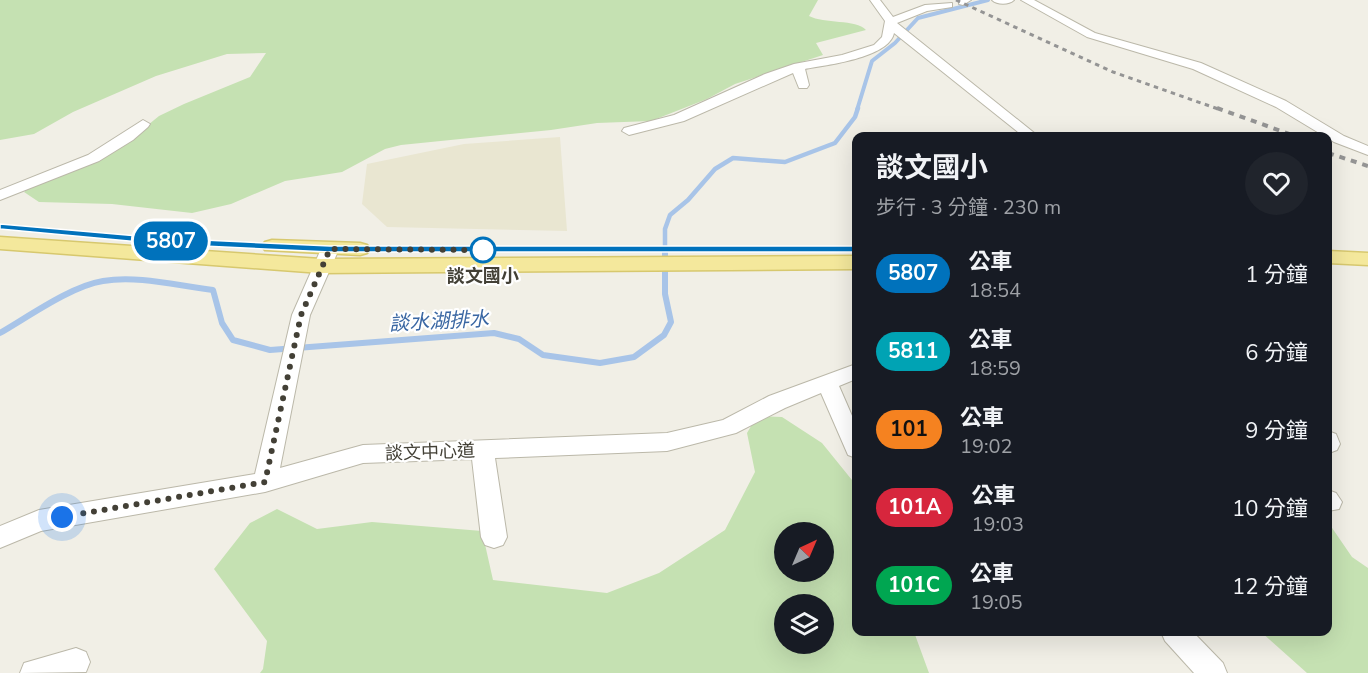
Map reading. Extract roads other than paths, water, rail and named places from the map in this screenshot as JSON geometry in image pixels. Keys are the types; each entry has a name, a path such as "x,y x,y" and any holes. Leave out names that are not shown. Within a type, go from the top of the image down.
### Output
{"main road":[{"path":"0,227 325,257"},
{"path":"0,243 325,257 728,256 852,263"},
{"path":"1332,243 1368,245"},
{"path":"728,256 852,249"},
{"path":"1332,257 1368,260"}],"street":[{"path":"875,0 894,26 914,44 1026,132"},
{"path":"1026,0 1091,35 1197,66 1281,105 1327,132"},
{"path":"629,130 679,118 769,77 878,47 894,26 925,8 948,5"},
{"path":"798,68 802,85"},
{"path":"0,195 98,156 126,141 143,124"},
{"path":"1332,135 1368,151"},
{"path":"265,482 301,315 325,257"},
{"name":"談文中心道","path":"0,537 39,521 265,482 363,454 667,442 728,426 777,402 852,373"},
{"path":"828,384 852,440"},
{"path":"482,450 494,537"},
{"path":"1179,636 1213,673"},
{"path":"34,673 76,662"}],"waterway":[{"name":"談水湖排水","path":"857,110 872,61 895,43 918,18 988,0"},
{"name":"談水湖排水","path":"0,333 77,289 103,281 130,279 213,290 222,323 233,340 270,350 494,333 519,339 543,355 600,363 634,357 664,335 671,322 665,294 665,229 670,215 688,200 715,169 733,158 785,162 835,143 855,117 858,108"}],"railway":[{"path":"956,0 1113,72 1221,110"},
{"path":"1217,108 1284,132"},
{"path":"1332,154 1368,166"}],"place":[{"name":"談文國小","path":"483,250"}]}
